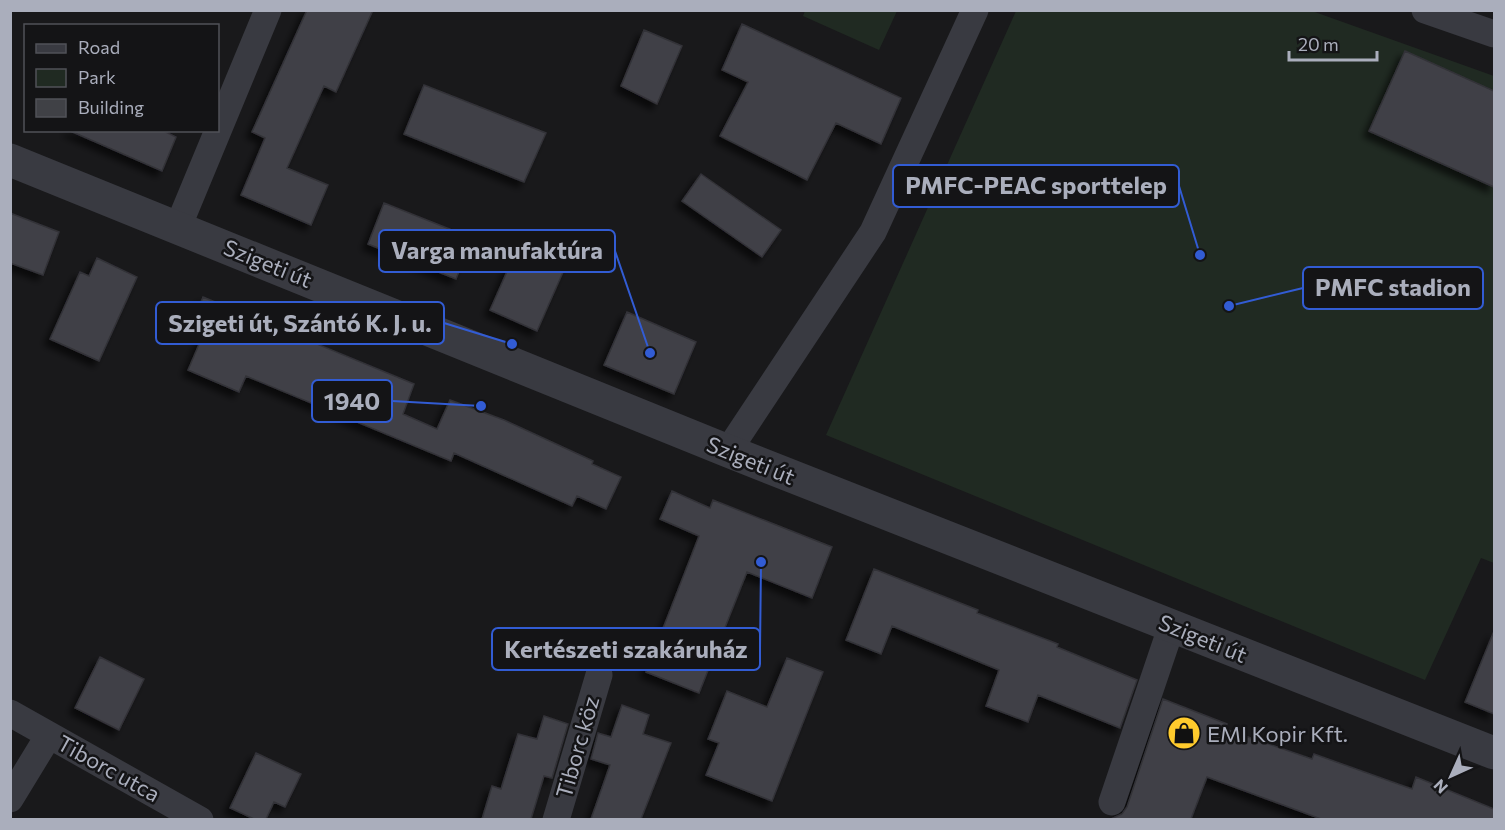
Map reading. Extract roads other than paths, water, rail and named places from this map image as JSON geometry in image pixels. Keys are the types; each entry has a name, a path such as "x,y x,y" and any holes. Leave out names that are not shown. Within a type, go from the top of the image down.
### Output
{"street":[{"path":"219,128 268,10"},
{"path":"728,451 873,232 975,10"},
{"path":"1425,10 1494,34"},
{"path":"178,227 217,132"},
{"name":"Szigeti út","path":"10,160 728,451 1494,753"},
{"path":"1112,802 1172,625"},
{"name":"Tiborc köz","path":"556,819 598,675"},
{"name":"Tiborc utca","path":"10,713 49,735 169,812 200,819"},
{"name":"Tiborc utca","path":"10,799 49,735"}],"place":[{"name":"PMFC-PEAC sporttelep","path":"1200,255"},
{"name":"PMFC stadion","path":"1229,306"},
{"name":"Szigeti út, Szántó K. J. u.","path":"512,344"},
{"name":"Varga manufaktúra","path":"650,353"},
{"name":"1940","path":"481,406"},
{"name":"Kertészeti szakáruház","path":"761,562"},
{"name":"EMI Kopir Kft.","path":"1184,733"}]}
